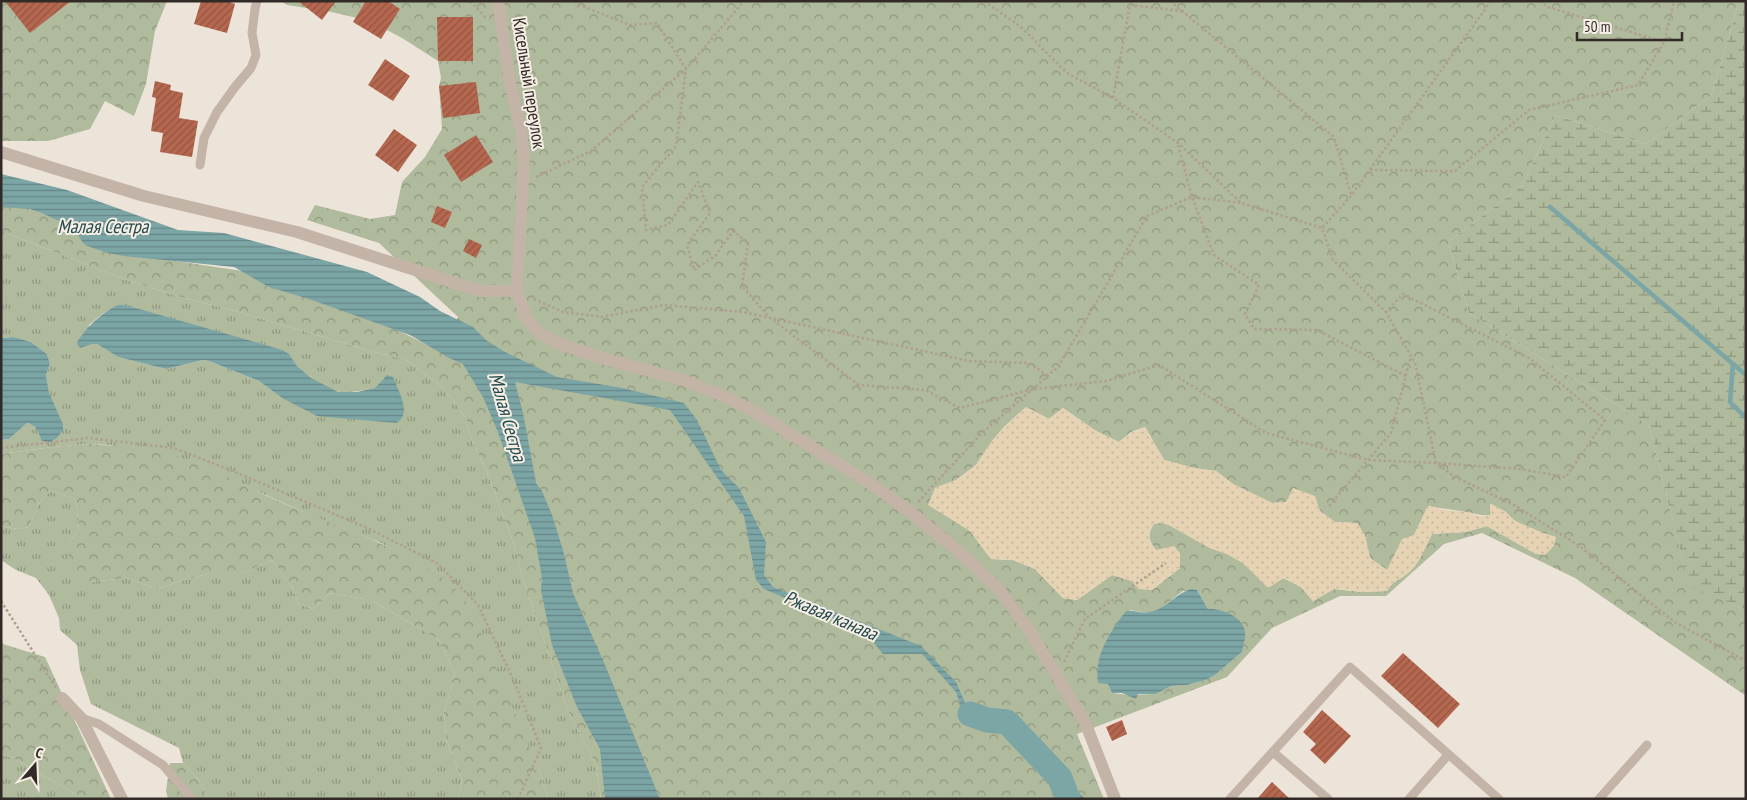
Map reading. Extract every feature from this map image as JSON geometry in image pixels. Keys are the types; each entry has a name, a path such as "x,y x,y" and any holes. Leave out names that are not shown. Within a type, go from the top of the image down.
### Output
{"street":[{"name":"Кисельный переулок","path":"498,1 510,83 521,130 524,160 517,291"},
{"path":"1,152 144,196 296,232 480,291 517,291 526,318 538,332 560,344 605,359 683,380 724,396 755,412 836,461 909,511 956,549 999,589 1031,633 1085,722 1116,799"},
{"path":"62,698 82,718 122,799"}],"lane":[{"path":"200,165 204,138 217,112 251,68 256,55 252,33 257,1"},
{"path":"1230,799 1350,667 1499,799"},
{"path":"82,718 99,724 163,766 192,799"},
{"path":"1599,799 1648,745"},
{"path":"1274,752 1328,799"},
{"path":"1409,799 1448,755"}],"path":[{"path":"576,1 577,4 630,25 657,23 686,69 676,146 642,187 646,230 668,224 698,182 710,213 688,245 694,270 715,256 733,231 748,243 742,286 770,318 859,385 925,390 960,408 1033,389 1106,380 1159,364 1266,433 1368,460 1520,469 1566,477 1605,420 1529,358 1403,294 1386,312"},
{"path":"523,183 591,151 686,69 744,1"},
{"path":"984,1 1021,27 1067,73 1113,98 1178,142 1241,203"},
{"path":"1170,1 1334,137 1351,196"},
{"path":"1322,228 1351,196 1491,1"},
{"path":"1540,1 1548,7 1664,42"},
{"path":"1370,170 1455,171 1530,110 1638,85 1664,42 1674,1"},
{"path":"1113,98 1130,5 1182,11"},
{"path":"1178,142 1192,197 1214,255 1259,285 1244,314 1254,329 1317,330 1406,376"},
{"path":"909,511 982,433 1058,367 1147,216 1192,197 1241,203 1322,228"},
{"path":"1322,228 1333,260 1386,312 1412,356 1436,463 1455,477 1514,505 1578,545 1676,623 1746,661"},
{"path":"517,291 563,312 602,317 664,305 743,312 969,361 1029,363 1048,376"},
{"path":"1329,506 1391,434 1412,356"},
{"path":"1,448 88,438 174,448 236,472 365,527 437,563 478,605 514,681 541,748 518,799"},
{"path":"1058,675 1085,618 1166,563"},
{"path":"1,601 62,698"}],"green space":[{"path":"1,1 167,1 155,31 146,84 134,116 105,101 90,129 48,141 1,141"},
{"path":"281,1 1739,1 1711,96 1646,144 1555,115 1523,185 1448,242 1469,313 1649,425 1689,585 1746,610 1746,696 1575,578 1482,533 1444,544 1386,596 1340,596 1272,628 1227,677 1077,734 1104,799 601,799 596,765 567,708 522,576 514,544 489,477 471,438 466,419 442,387 405,359 180,297 124,279 1,231 1,206 44,209 102,250 263,274 374,318 441,352 458,317 379,243 307,220 315,205 370,219 395,215 402,182 425,157 442,129 439,86 441,78 438,61 402,38 370,21 327,11 287,5","holes":["1026,407 1049,419 1063,408 1096,431 1119,442 1131,432 1145,427 1164,460 1194,468 1216,471 1233,484 1272,503 1286,502 1320,511 1335,522 1357,523 1365,536 1370,558 1387,570 1393,559 1414,535 1428,506 1490,515 1491,504 1523,526 1555,537 1536,554 1487,526 1466,532 1432,534 1415,565 1387,591 1362,592 1334,589 1313,601 1301,587 1283,578 1254,573 1243,563 1227,554 1210,548 1161,522 1154,524 1150,531 1152,544 1161,555 1180,568 1152,590 1112,575 1077,600 1063,598 1035,569 1013,560 991,559 970,531 955,521 935,488 956,480 976,465 1004,427","1197,590 1208,609 1222,611 1241,622 1242,652 1215,675 1206,680 1187,685 1171,686 1156,694 1128,695 1112,693 1105,670 1103,650 1109,636 1119,622 1130,610 1148,613 1160,609 1183,591"]},
{"path":"1739,1 1746,1 1746,610 1689,586 1649,425 1469,313 1448,242 1523,185 1555,115 1646,144 1711,96"},
{"path":"1,231 124,279 180,297 405,359 442,387 466,419 471,438 489,477 514,544 522,576 567,708 596,765 601,799 548,799 539,770 453,587 381,543 319,519 210,470 110,445 90,444 53,447 1,454 1,440 9,439 27,423 37,428 41,440 63,424 49,392 46,375 50,364 47,354 31,342 14,337 1,338","holes":["117,305 283,350 306,375 336,391 350,392 376,388 384,378 395,423 282,398 259,381 209,361 203,360 166,369 118,357 97,344 92,344 89,325"]},
{"path":"90,444 173,455 200,465 278,501 390,548 411,559 452,586 471,609 539,770 548,799 459,799 462,779 446,739 444,713 455,673 439,640 371,600 330,593 313,609 299,604 292,587 272,560 241,574 208,574 158,589 126,578 89,582 68,564 69,543 79,530 76,499 50,491 38,504 29,527 20,529 4,527 1,523 1,454"},
{"path":"50,491 76,499 79,530 69,543 89,582 126,578 158,589 208,574 241,574 272,560 292,587 299,604 313,609 330,593 371,600 439,640 455,673 444,713 446,739 462,779 459,799 209,799 199,780 183,763 179,748 91,704 80,670 77,645 60,630 59,618 49,595 36,578 16,570 1,560 1,523 4,527 20,529 29,527 38,504"},
{"path":"1,638 3,644 45,657 111,799 84,799 11,757 1,755"},
{"path":"1,755 11,757 84,799 1,799"},
{"path":"170,763 183,763 199,780 209,799 168,799 166,791"}],"sand":[{"path":"1026,407 1049,419 1063,408 1096,431 1119,442 1131,433 1145,427 1164,460 1194,468 1216,471 1233,484 1272,503 1286,502 1293,488 1315,496 1320,511 1335,522 1357,523 1365,536 1370,558 1387,570 1402,539 1414,535 1428,506 1467,512 1479,516 1490,515 1490,504 1505,511 1515,521 1556,537 1554,546 1545,555 1536,554 1487,526 1466,532 1432,534 1416,565 1405,576 1396,580 1387,591 1362,592 1334,589 1313,601 1301,587 1284,578 1268,588 1243,563 1227,554 1210,548 1169,525 1161,523 1154,524 1151,528 1149,537 1151,543 1156,550 1174,546 1180,553 1180,567 1152,590 1138,589 1132,581 1112,575 1077,600 1063,598 1035,569 1013,560 991,559 970,531 928,505 935,488 956,480 976,465 1004,427"}],"water":[{"name":"Малая Сестра","path":"1,174 67,190 178,230 224,233 367,272 420,297 440,311 473,327 486,340 505,352 557,377 622,388 684,403 697,420 721,470 739,488 766,542 764,575 773,587 921,646 956,682 967,707 1016,727 1085,799 1064,799 1052,779 1007,726 964,715 956,692 922,654 883,654 864,631 764,589 756,580 744,516 670,410 515,382 523,413 536,483 542,491 552,515 563,550 573,593 660,799 605,799 600,749 577,707 552,645 541,590 542,578 535,538 498,432 483,397 463,364 410,335 309,299 269,287 234,267 124,256 87,246 75,230 42,213 30,209 1,207"},
{"path":"117,305 125,305 283,350 311,378 338,392 357,392 375,388 387,375 393,377 403,402 403,414 396,423 317,416 282,398 259,381 209,361 203,360 166,369 118,357 97,344 80,348 77,342 94,321"},
{"path":"14,337 31,342 47,354 50,364 46,375 49,392 63,424 63,430 57,438 48,443 41,440 35,427 27,423 9,439 1,440 1,338"},
{"path":"1191,589 1197,590 1208,609 1219,610 1236,617 1243,626 1245,634 1242,652 1215,675 1206,680 1187,685 1171,686 1156,694 1138,694 1136,699 1122,693 1112,693 1108,684 1098,683 1098,663 1104,644 1126,611 1147,612 1156,610"}],"building":[{"path":"5,1 71,1 30,33"},
{"path":"201,1 227,1 235,4 227,33 194,24"},
{"path":"298,1 336,1 322,20"},
{"path":"366,1 388,1 400,9 381,39 353,22"},
{"path":"437,17 473,17 473,61 438,61"},
{"path":"385,59 410,76 393,101 368,85"},
{"path":"155,81 171,85 170,90 183,93 179,118 198,121 192,157 160,152 163,133 151,131 156,98 152,97"},
{"path":"476,82 480,113 443,118 439,86"},
{"path":"394,129 417,145 398,172 375,155"},
{"path":"476,135 493,162 461,182 444,155"},
{"path":"437,206 452,212 445,228 431,222"},
{"path":"469,239 482,245 476,258 463,251"},
{"path":"1403,653 1460,704 1438,728 1381,676"},
{"path":"1322,710 1351,736 1325,764 1310,750 1316,744 1303,732"},
{"path":"1122,720 1127,734 1112,741 1106,727"},
{"path":"1272,782 1290,799 1257,799"}],"waterway":[{"path":"1550,207 1746,375"},
{"path":"1733,364 1730,402 1746,418"},
{"name":"Ржавая канава","path":"970,714 987,720 1007,722 1060,778 1068,799"}]}
